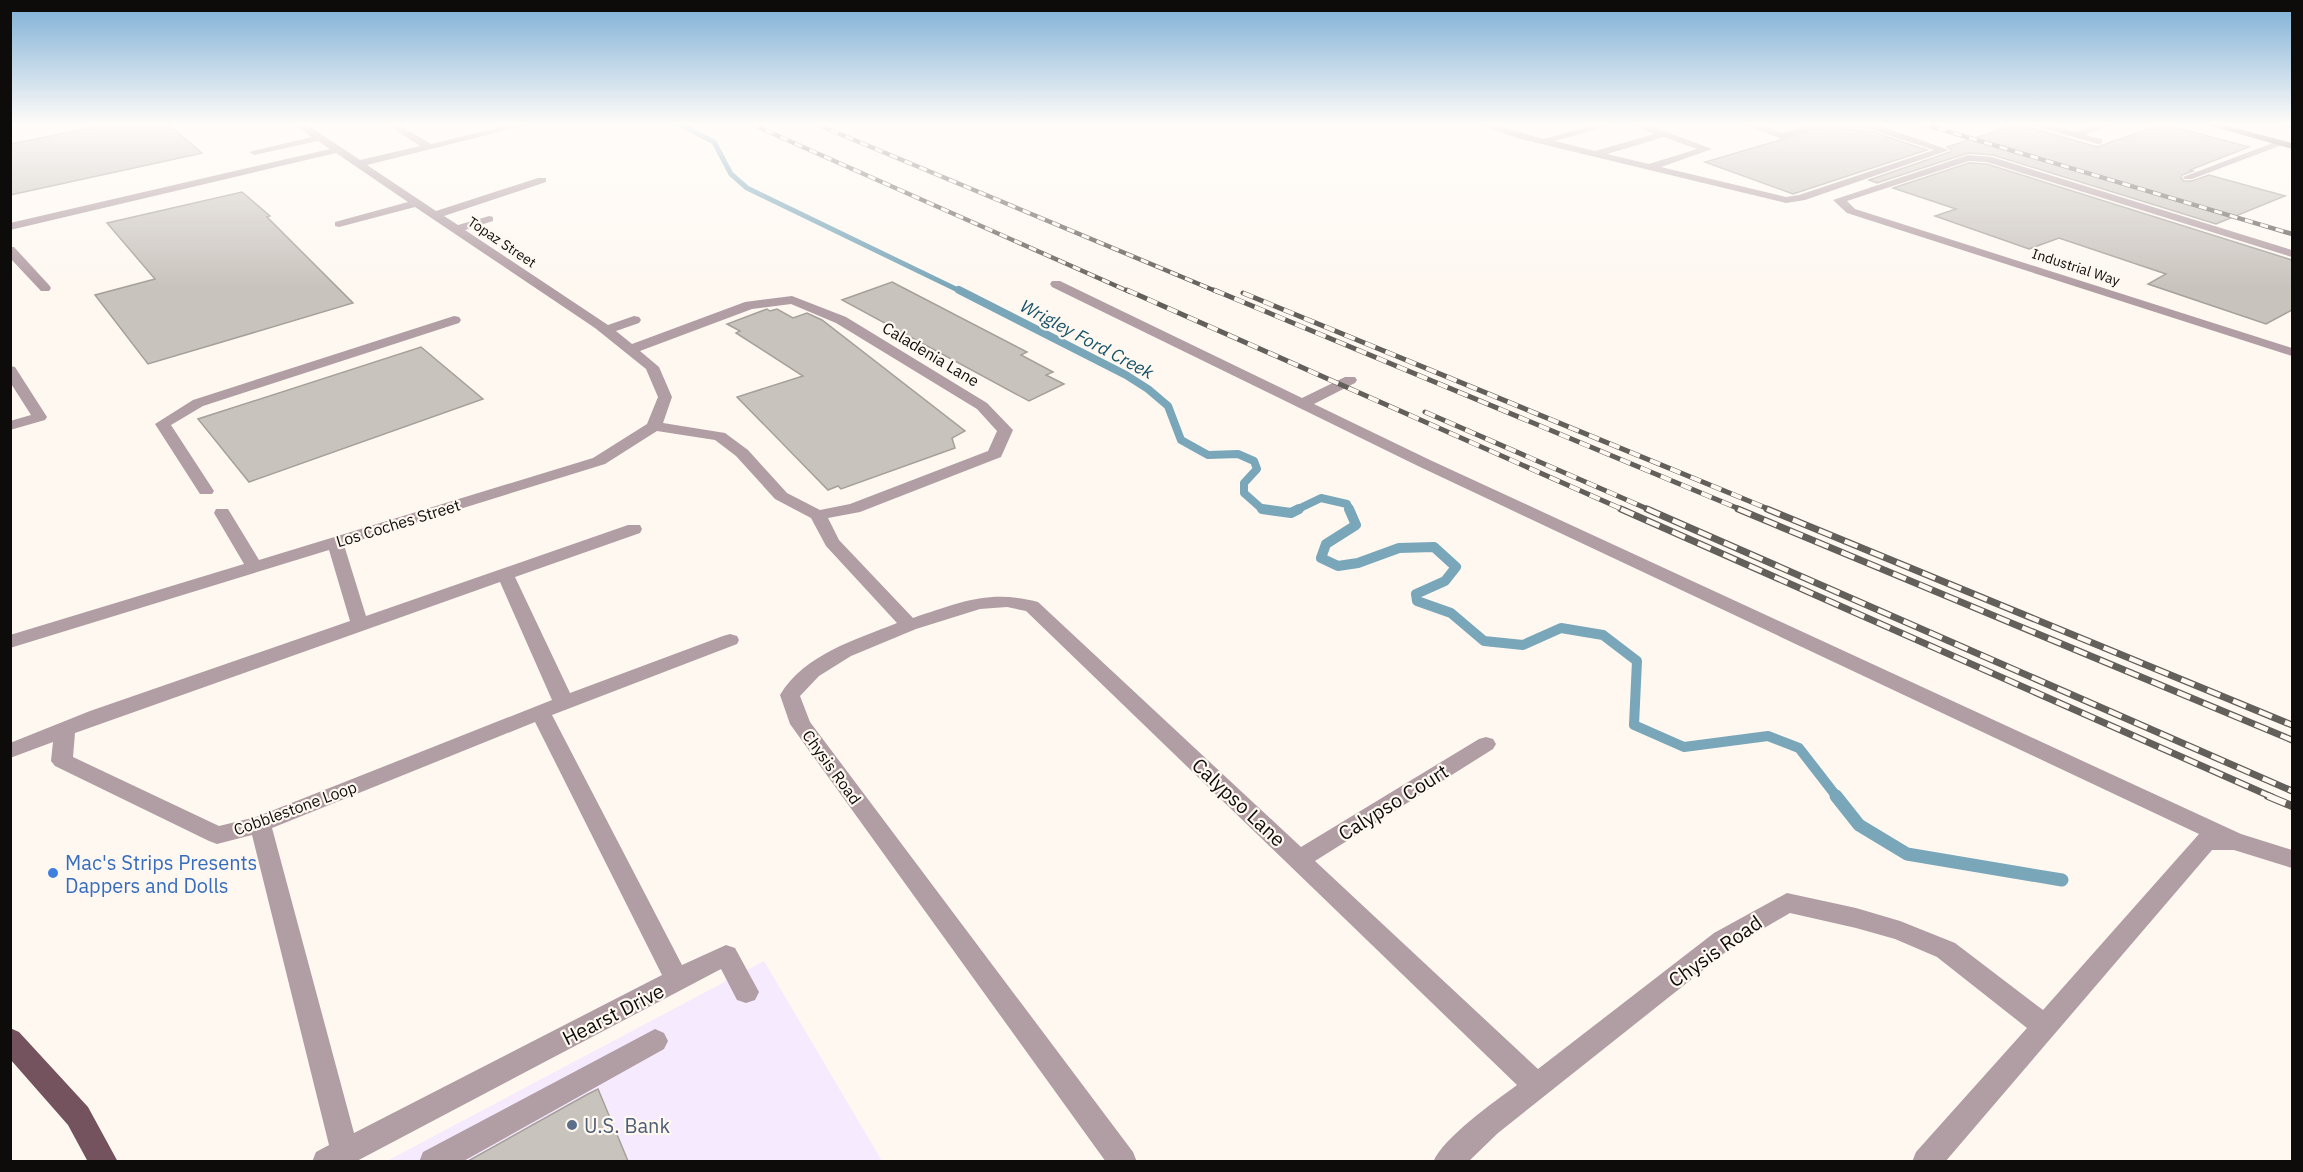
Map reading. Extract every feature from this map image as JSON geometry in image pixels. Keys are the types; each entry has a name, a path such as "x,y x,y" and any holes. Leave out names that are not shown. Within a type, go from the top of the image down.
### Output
{"main road":[{"path":"10,1040 78,1116 104,1161"}],"street":[{"path":"10,226 214,179"},
{"name":"Topaz Street","path":"380,179 603,328"},
{"path":"1696,179 1786,200 1801,198 1859,179"},
{"name":"Industrial Way","path":"1904,179 1839,200 1851,211 2292,352"},
{"name":"Industrial Way","path":"2051,179 2292,254"},
{"path":"434,215 542,180"},
{"path":"339,224 416,203"},
{"path":"456,229 489,219"},
{"path":"10,250 45,288"},
{"path":"1056,284 1424,463 2234,842 2292,859"},
{"name":"Caladenia Lane","path":"630,350 750,304 792,300 841,320 922,369 982,406 1005,430 996,454 854,508 818,515"},
{"path":"206,491 163,424 198,403 454,320"},
{"path":"603,328 633,320"},
{"path":"603,328 652,367 665,398 654,426 720,436 742,453 781,496 818,515 832,542 909,625"},
{"path":"10,370 40,417 10,426"},
{"path":"1302,404 1350,380"},
{"name":"Los Coches Street","path":"10,642 599,461 654,426"},
{"path":"222,513 255,567"},
{"path":"10,752 108,712 633,529"},
{"path":"335,542 360,625"},
{"path":"505,574 564,703"},
{"name":"Calypso Lane","path":"909,625 978,603 1007,601 1032,606 1537,1086"},
{"name":"Chysis Road","path":"909,625 844,652 812,671 790,695 800,724 1123,1161"},
{"name":"Cobblestone Loop","path":"65,729 62,761 217,835 260,825 540,712 730,640"},
{"name":"Hearst Drive","path":"260,825 335,1157 677,980 540,712"},
{"name":"Calypso Court","path":"1300,859 1486,744"},
{"path":"1926,1161 2206,841 2234,842"},
{"name":"Chysis Road","path":"1447,1161 1488,1124 1723,940 1787,903 1856,918 1900,931 1946,950 2044,1026"},
{"path":"677,980 726,955 746,992"},
{"path":"433,1161 655,1041"}],"shaded area":[{"path":"764,961 882,1161 385,1162"}],"building":[{"path":"10,179 85,179 10,195"},
{"path":"1751,179 1840,179 1793,194"},
{"path":"1873,179 1890,179 1877,183 1869,180"},
{"path":"1921,179 2034,179 2292,260 2292,310 2266,324 2148,284 2166,274 2059,238 2029,249 1935,216 1956,209 1893,188"},
{"path":"2070,179 2182,179 2192,181 2199,179 2222,179 2285,196 2216,224"},
{"path":"242,192 270,216 267,217 353,303 148,364 95,295 155,279 107,223"},
{"path":"892,282 1027,352 1021,355 1053,372 1046,375 1064,384 1029,401 842,300"},
{"path":"767,309 770,311 777,309 793,318 807,313 822,320 965,431 952,438 955,448 841,489 838,486 828,490 737,397 803,376 736,333 740,331 727,324"},
{"path":"421,347 483,399 249,482 198,419"},
{"name":"U.S. Bank","path":"598,1089 628,1161 468,1161 588,1094"}],"waterway":[{"name":"Wrigley Ford Creek","path":"736,179 747,188 962,292"},
{"name":"Wrigley Ford Creek","path":"959,290 1126,375 1148,389 1168,406 1181,440 1208,455 1238,454 1254,461 1257,469 1244,483 1244,493 1262,509"},
{"name":"Wrigley Ford Creek","path":"1296,510 1321,498 1347,504 1350,510"},
{"name":"Wrigley Ford Creek","path":"1262,509 1273,510"},
{"name":"Wrigley Ford Creek","path":"1262,509 1291,513 1299,509"},
{"name":"Wrigley Ford Creek","path":"1349,509 1356,525 1326,544 1321,558 1338,566 1358,563 1399,548 1434,547 1456,567 1445,581 1416,594 1417,601 1451,613 1484,641 1523,645 1561,628 1603,635 1637,661 1634,725 1684,747 1768,736 1799,748 1837,797"},
{"name":"Wrigley Ford Creek","path":"1836,796 1859,825 1907,854 2062,880"}],"railway":[{"path":"874,179 1130,292"},
{"path":"947,179 1218,292"},
{"path":"2106,179 2292,234"},
{"path":"1127,290 1624,510"},
{"path":"1214,290 1742,510"},
{"path":"1243,293 1771,510"},
{"path":"1425,412 1650,510"},
{"path":"1621,509 2272,797"},
{"path":"1647,509 2292,791"},
{"path":"1738,509 2292,740"},
{"path":"1767,509 2292,725"},
{"path":"2268,796 2292,806"}],"place":[{"name":"Mac's Strips Presents Dappers and Dolls","path":"53,873"},
{"name":"U.S. Bank","path":"572,1125"}]}
